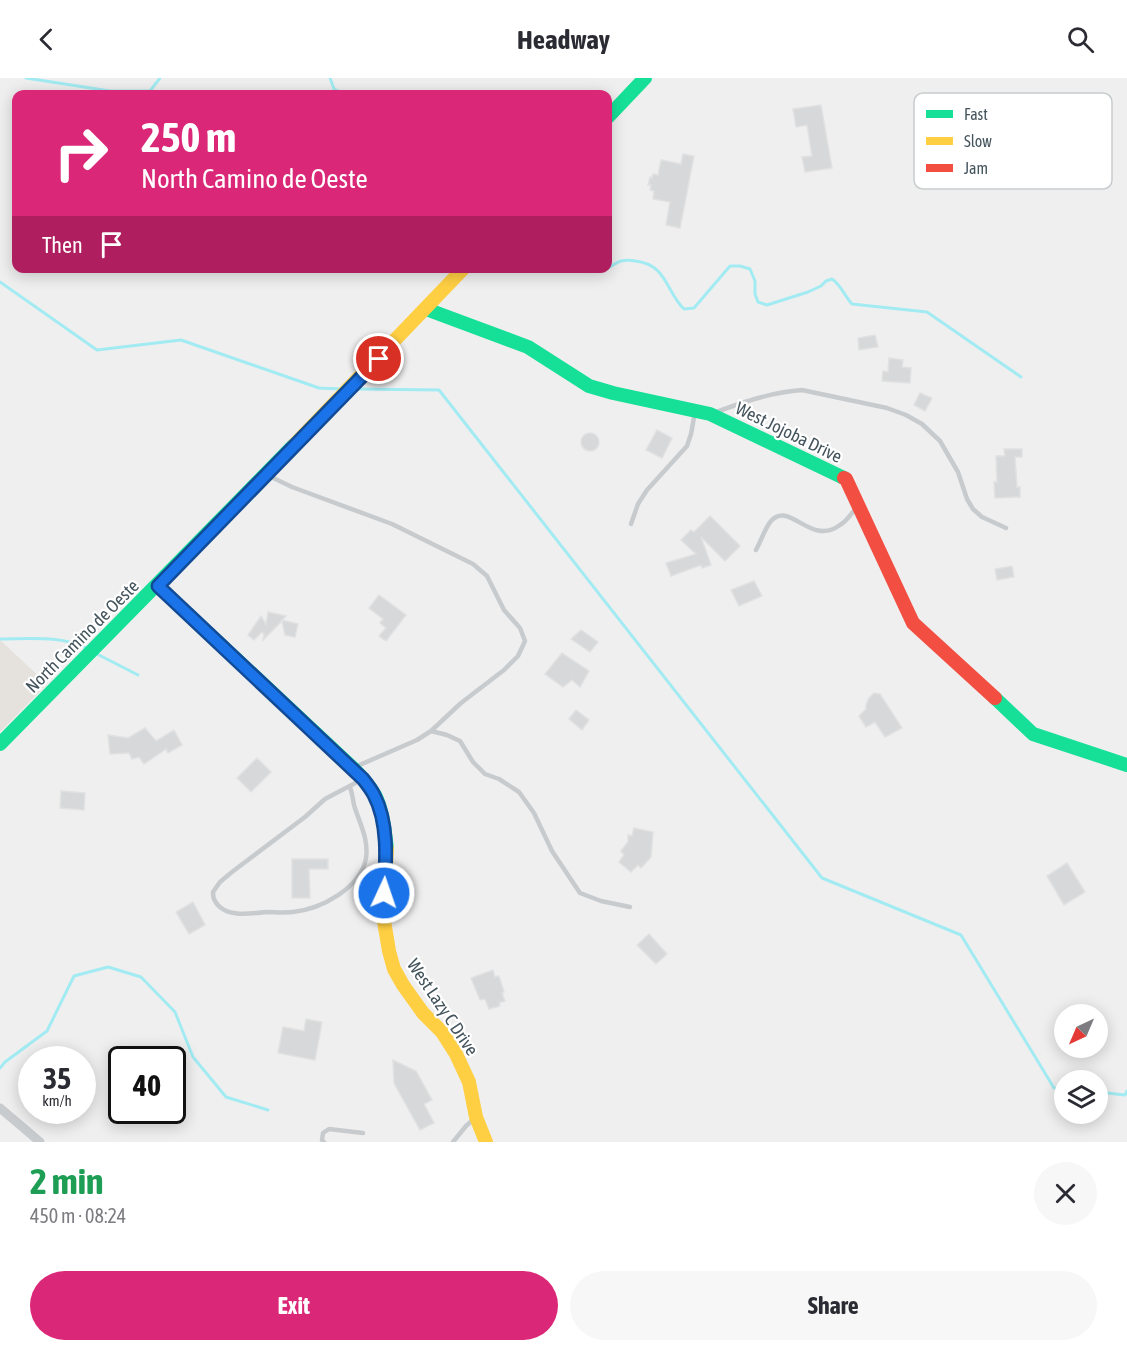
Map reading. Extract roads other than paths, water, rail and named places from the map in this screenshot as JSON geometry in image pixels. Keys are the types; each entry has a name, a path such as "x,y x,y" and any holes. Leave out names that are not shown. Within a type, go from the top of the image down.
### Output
{"street":[{"path":"612,113 645,78"},
{"name":"North Camino de Oeste","path":"0,744 158,586 459,273"},
{"name":"West Jojoba Drive","path":"426,309 528,347 589,386 710,414 846,479 913,622 1033,734 1127,765"},
{"name":"West Lazy C Drive","path":"158,586 353,768 375,796 387,848 383,915 394,969 423,1013 442,1032 456,1054 469,1082 476,1117 486,1142"},
{"path":"0,1108 40,1142"}],"lane":[{"path":"710,414 761,397 802,390 886,408 906,415 922,424 940,441 958,472 967,499 973,509 982,517 1006,528"},
{"path":"631,524 638,504 647,490 687,446 695,411"},
{"path":"267,474 292,487 392,524 473,564 487,576 504,610 519,628 525,641 518,656 504,670 461,703 430,731 417,740 353,768"},
{"path":"756,550 770,522 778,515 788,515 804,526 817,531 828,531 839,527 858,506"},
{"path":"430,731 460,741 473,762 485,774 499,779 519,792 534,813 552,851 580,893 601,901 630,907"},
{"path":"350,787 363,829 366,860 350,887 338,896 295,912 235,914 214,901 213,892 220,882 325,799 363,779"},
{"path":"453,1142 476,1117"},
{"path":"324,1142 323,1133 329,1130 363,1133"}],"waterway":[{"path":"26,78 104,90"},
{"path":"151,90 160,78"},
{"path":"330,78 336,90"},
{"path":"612,265 624,260 632,260 654,267 684,309 694,308 730,266 750,269 755,281 755,294 758,302 767,305 808,292 832,279 852,304 927,312 1021,377"},
{"path":"0,282 97,350 181,340 319,388 342,389"},
{"path":"355,389 439,390 822,878 961,935 1054,1088"},
{"path":"0,639 56,640 88,649"},
{"path":"97,654 138,675"},
{"path":"0,1068 47,1031 74,976 108,967 141,977 175,1012 193,1057 226,1097 268,1110"},
{"path":"1108,1093 1125,1095 1127,1091"}]}
